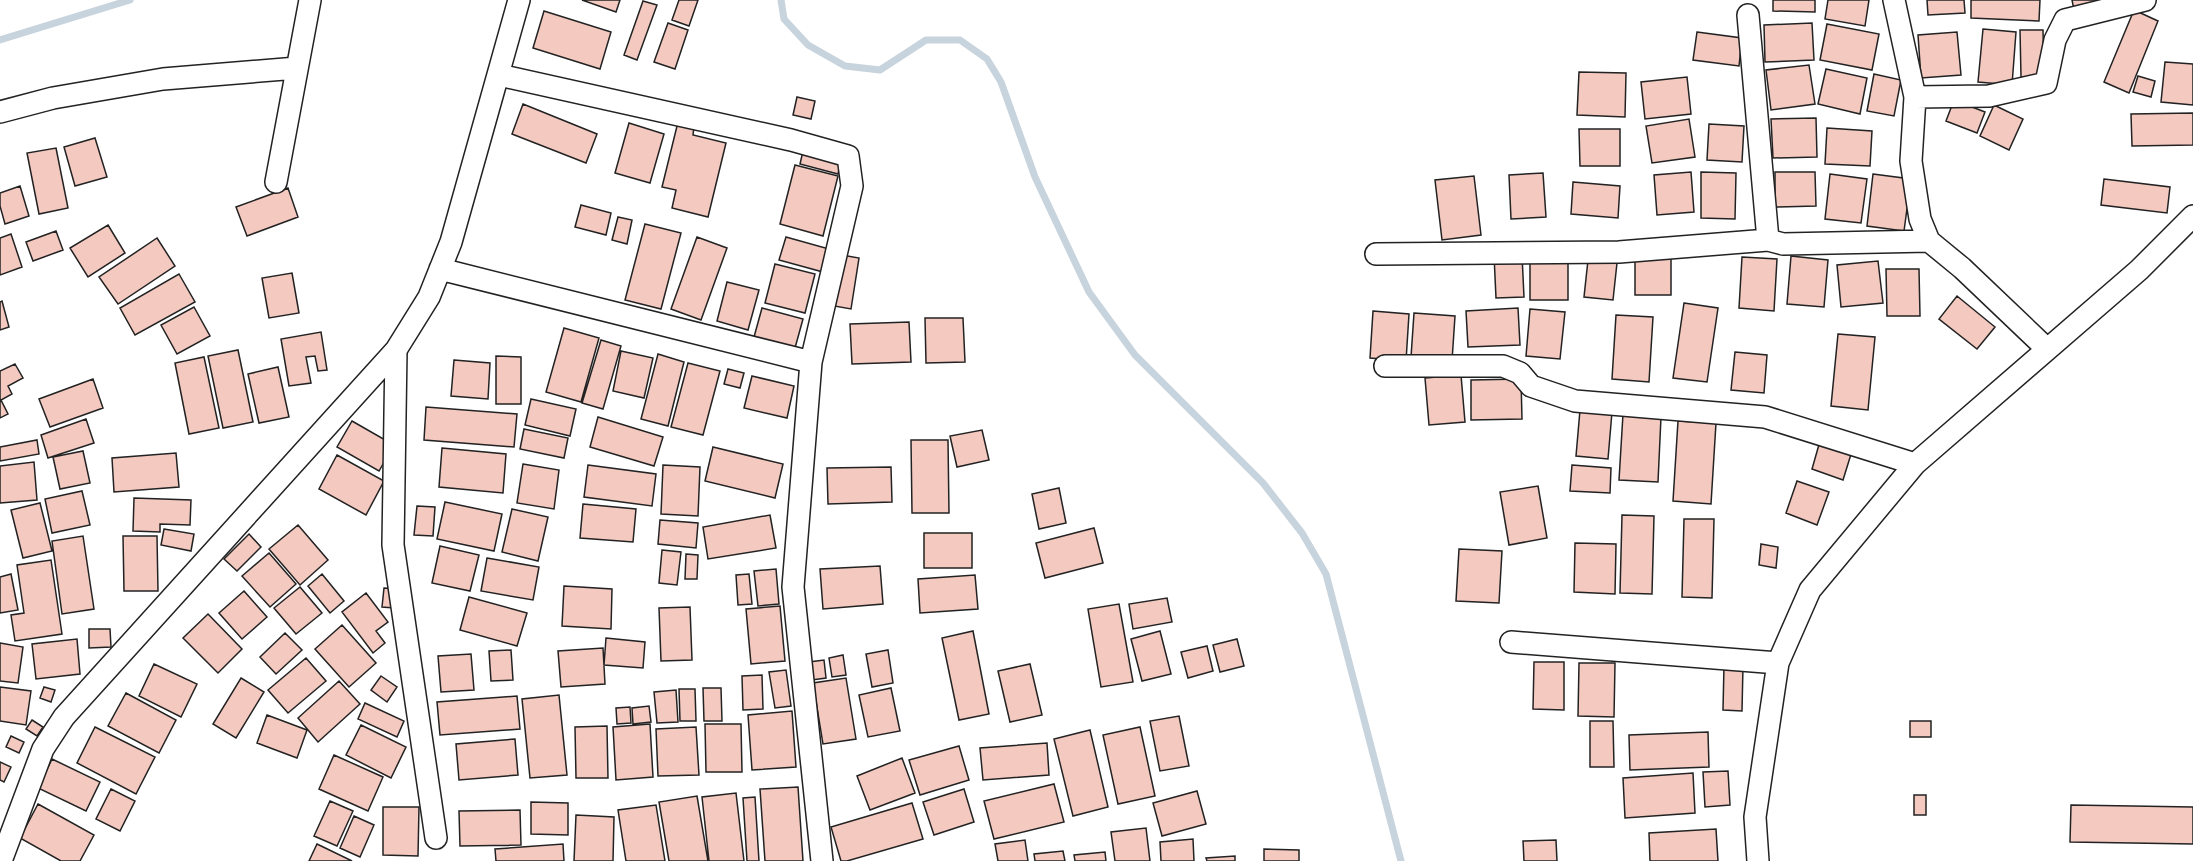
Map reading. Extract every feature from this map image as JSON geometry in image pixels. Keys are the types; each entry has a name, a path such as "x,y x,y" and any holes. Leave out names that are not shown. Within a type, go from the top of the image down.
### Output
{"street":[{"path":"276,182 310,0"},
{"path":"1,861 43,749 64,717 396,351 429,297 451,242 519,0"},
{"path":"1894,0 1915,97 1911,161 1920,219 1929,241 1962,268 2047,350"},
{"path":"1915,97 1989,96 2046,83 2055,40 2065,20 2145,0"},
{"path":"1748,15 1768,240"},
{"path":"0,112 53,98 163,79 297,68"},
{"path":"499,75 791,140 848,156 852,186 810,362 793,586 822,861"},
{"path":"1758,861 1755,817 1779,663 1810,590 1914,464 2139,270 2193,216"},
{"path":"1376,254 1619,252 1768,240 1783,244 1929,241"},
{"path":"440,269 810,362"},
{"path":"396,351 393,545 436,838"},
{"path":"1385,366 1503,366 1520,374 1531,386 1575,401 1765,417 1914,464"},
{"path":"1511,642 1779,663"}],"building":[{"path":"582,0 620,0 616,12"},
{"path":"679,0 698,0 689,26 672,20"},
{"path":"1773,0 1815,0 1815,12 1773,11"},
{"path":"1828,0 1869,0 1865,26 1825,19"},
{"path":"1927,0 1964,0 1965,13 1928,15"},
{"path":"1971,0 2040,0 2039,21 1971,18"},
{"path":"2072,0 2123,0 2074,10"},
{"path":"643,1 657,5 637,60 624,55"},
{"path":"2134,10 2158,21 2129,93 2104,82"},
{"path":"544,11 611,32 600,69 533,48"},
{"path":"668,23 688,30 675,69 654,62"},
{"path":"1812,23 1814,60 1765,62 1764,25"},
{"path":"1827,24 1879,34 1872,70 1820,60"},
{"path":"1983,29 2016,32 2012,85 1978,82"},
{"path":"2020,30 2043,30 2044,77 2021,77"},
{"path":"1697,32 1742,38 1739,66 1693,60"},
{"path":"1957,32 1961,75 1921,78 1918,35"},
{"path":"2165,62 2193,64 2193,105 2161,102"},
{"path":"1809,65 1815,104 1771,110 1766,70"},
{"path":"1826,69 1867,78 1860,114 1818,104"},
{"path":"1579,72 1626,73 1625,117 1577,115"},
{"path":"1874,74 1901,80 1894,116 1867,111"},
{"path":"2138,76 2155,81 2151,97 2133,92"},
{"path":"1687,77 1691,114 1645,119 1641,82"},
{"path":"797,97 815,101 811,119 793,115"},
{"path":"1954,100 1985,112 1977,133 1946,121"},
{"path":"523,104 597,134 586,163 512,134"},
{"path":"1994,105 2023,119 2009,150 1980,136"},
{"path":"2193,113 2193,145 2132,146 2131,114"},
{"path":"1816,118 1817,157 1773,158 1771,119"},
{"path":"1689,119 1695,157 1652,163 1646,126"},
{"path":"678,122 694,127 693,135 726,143 708,217 672,208 676,190 662,187"},
{"path":"629,123 664,134 650,183 615,173"},
{"path":"1709,124 1744,126 1742,162 1707,160"},
{"path":"1827,128 1872,131 1870,166 1825,164"},
{"path":"1579,129 1620,129 1620,166 1580,166"},
{"path":"95,138 107,177 75,186 64,147"},
{"path":"56,148 68,208 39,214 27,153"},
{"path":"803,151 841,160 838,174 800,164"},
{"path":"795,165 838,176 823,236 780,224"},
{"path":"1691,172 1694,212 1657,215 1654,175"},
{"path":"1701,172 1736,173 1735,219 1701,218"},
{"path":"1775,172 1815,172 1816,206 1775,207"},
{"path":"1543,173 1546,217 1511,219 1509,175"},
{"path":"1830,174 1867,179 1861,223 1825,219"},
{"path":"1873,174 1911,179 1904,231 1867,226"},
{"path":"1474,176 1481,235 1442,240 1435,180"},
{"path":"2104,179 2170,187 2167,213 2101,205"},
{"path":"1573,182 1620,186 1618,218 1571,214"},
{"path":"20,186 29,216 5,224 0,206 0,193"},
{"path":"288,188 298,217 247,236 236,207"},
{"path":"581,205 611,213 606,235 575,227"},
{"path":"618,217 632,220 627,244 612,240"},
{"path":"645,224 681,233 661,309 625,300"},
{"path":"108,225 125,253 88,277 70,248"},
{"path":"56,231 63,250 33,261 26,242"},
{"path":"11,234 22,267 0,275 0,238"},
{"path":"697,237 727,248 701,320 671,309"},
{"path":"786,237 829,249 823,272 779,260"},
{"path":"157,238 175,266 118,304 99,277"},
{"path":"842,255 859,258 851,309 834,306"},
{"path":"1494,255 1522,255 1524,297 1496,298"},
{"path":"1791,256 1828,260 1824,307 1787,304"},
{"path":"1742,257 1777,259 1774,311 1739,308"},
{"path":"1635,258 1671,258 1671,295 1635,295"},
{"path":"1568,260 1568,300 1530,300 1530,261"},
{"path":"1588,260 1617,263 1613,300 1584,297"},
{"path":"1878,261 1883,303 1841,307 1837,265"},
{"path":"775,264 815,274 805,313 765,303"},
{"path":"1886,269 1919,269 1920,316 1887,316"},
{"path":"292,273 299,313 269,318 262,278"},
{"path":"179,274 195,302 135,335 120,308"},
{"path":"727,282 759,290 748,330 717,321"},
{"path":"1957,296 1995,327 1977,349 1939,319"},
{"path":"2,301 9,327 0,330 0,302"},
{"path":"1684,303 1718,308 1707,382 1673,378"},
{"path":"194,307 210,336 177,354 161,325"},
{"path":"762,308 803,319 795,348 754,337"},
{"path":"1518,308 1520,345 1468,347 1466,311"},
{"path":"1530,309 1565,312 1560,359 1526,356"},
{"path":"1373,311 1409,314 1406,361 1370,358"},
{"path":"1414,313 1455,316 1452,361 1411,357"},
{"path":"1616,315 1653,317 1649,382 1612,379"},
{"path":"925,318 963,318 965,362 926,363"},
{"path":"909,322 911,362 852,364 850,324"},
{"path":"564,328 599,338 581,402 546,392"},
{"path":"321,332 327,370 318,371 315,356 306,357 311,383 289,386 281,339"},
{"path":"1838,334 1875,337 1868,410 1831,406"},
{"path":"601,340 621,346 603,409 582,403"},
{"path":"238,350 253,422 223,428 208,356"},
{"path":"621,351 653,358 644,398 613,391"},
{"path":"1735,352 1767,355 1764,393 1731,390"},
{"path":"658,354 684,362 668,426 641,419"},
{"path":"496,356 521,357 521,404 496,404"},
{"path":"204,357 219,428 189,434 175,363"},
{"path":"454,360 490,363 488,399 451,396"},
{"path":"688,363 720,371 703,435 671,427"},
{"path":"15,364 23,378 8,386 12,394 1,400 8,414 0,418 0,371"},
{"path":"278,367 289,417 259,423 248,374"},
{"path":"728,369 744,373 740,388 724,384"},
{"path":"1461,375 1465,422 1429,425 1425,378"},
{"path":"752,376 794,386 787,418 744,408"},
{"path":"93,379 103,408 50,427 39,399"},
{"path":"1521,379 1522,419 1471,420 1471,380"},
{"path":"531,399 576,409 570,436 525,425"},
{"path":"426,407 517,414 514,447 424,440"},
{"path":"1580,410 1612,412 1608,459 1576,456"},
{"path":"1623,414 1661,417 1658,482 1619,480"},
{"path":"598,417 663,437 654,466 590,447"},
{"path":"86,419 94,443 48,458 41,435"},
{"path":"352,421 394,445 379,471 337,447"},
{"path":"1678,421 1716,423 1711,504 1673,501"},
{"path":"524,429 568,438 564,458 520,449"},
{"path":"982,430 989,460 957,467 950,436"},
{"path":"37,440 39,454 0,461 0,447"},
{"path":"911,440 948,440 949,513 912,513"},
{"path":"1820,441 1852,451 1843,480 1812,469"},
{"path":"713,447 783,464 775,498 705,481"},
{"path":"442,448 506,454 503,493 439,487"},
{"path":"83,451 90,483 60,489 53,457"},
{"path":"176,453 179,487 114,492 112,458"},
{"path":"337,455 384,481 366,515 319,489"},
{"path":"34,462 37,500 0,503 0,466"},
{"path":"523,464 559,470 554,509 517,503"},
{"path":"588,465 656,474 652,506 584,497"},
{"path":"663,465 700,467 698,516 661,514"},
{"path":"1572,465 1611,468 1610,493 1570,491"},
{"path":"891,467 892,502 828,504 827,468"},
{"path":"1797,481 1829,492 1817,525 1786,513"},
{"path":"1538,486 1547,538 1509,545 1500,492"},
{"path":"1059,488 1066,523 1039,529 1032,494"},
{"path":"82,491 90,525 52,533 45,499"},
{"path":"134,498 191,500 190,525 160,524 160,532 133,531"},
{"path":"445,502 502,514 494,551 437,539"},
{"path":"40,503 52,551 23,558 11,510"},
{"path":"583,504 636,509 633,542 580,538"},
{"path":"417,506 435,507 433,536 414,535"},
{"path":"512,509 548,517 538,561 502,552"},
{"path":"770,515 776,548 708,559 703,527"},
{"path":"1622,515 1654,516 1652,594 1620,593"},
{"path":"1684,519 1714,519 1712,598 1682,597"},
{"path":"660,520 698,523 696,548 658,544"},
{"path":"298,525 328,560 300,585 269,549"},
{"path":"1094,528 1103,563 1045,578 1036,543"},
{"path":"164,529 194,534 191,551 161,545"},
{"path":"924,533 972,533 972,568 924,568"},
{"path":"249,534 261,547 237,571 224,559"},
{"path":"83,536 94,609 62,614 52,541"},
{"path":"123,536 157,536 158,591 124,591"},
{"path":"1575,543 1616,544 1615,594 1574,592"},
{"path":"1761,544 1778,547 1776,568 1759,565"},
{"path":"440,546 479,555 470,591 432,583"},
{"path":"1459,549 1502,551 1499,603 1456,601"},
{"path":"662,550 681,552 677,585 659,583"},
{"path":"269,553 296,584 270,607 242,576"},
{"path":"686,554 698,555 697,579 685,579"},
{"path":"487,558 539,567 533,600 481,591"},
{"path":"51,560 62,634 15,641 11,615 24,613 17,565"},
{"path":"880,566 883,604 823,609 820,569"},
{"path":"776,569 779,604 758,606 754,571"},
{"path":"11,574 18,610 0,613 0,577"},
{"path":"322,574 344,601 330,613 308,586"},
{"path":"749,574 752,604 738,605 736,575"},
{"path":"975,575 978,609 920,613 918,579"},
{"path":"564,586 612,589 611,629 562,626"},
{"path":"300,587 322,613 296,634 274,608"},
{"path":"384,588 396,589 394,608 382,607"},
{"path":"244,591 267,617 242,639 219,613"},
{"path":"366,593 388,622 376,631 385,643 373,653 342,612"},
{"path":"469,597 527,613 517,646 460,630"},
{"path":"1167,598 1172,622 1133,629 1129,604"},
{"path":"1119,604 1133,682 1101,687 1088,609"},
{"path":"780,606 785,661 751,664 746,609"},
{"path":"690,607 692,660 661,661 659,608"},
{"path":"208,614 242,649 218,673 183,638"},
{"path":"342,625 376,663 349,687 315,649"},
{"path":"89,629 110,629 111,647 89,648"},
{"path":"973,631 989,714 959,720 942,638"},
{"path":"1160,631 1171,674 1142,681 1131,639"},
{"path":"285,633 302,650 276,674 260,657"},
{"path":"606,638 645,642 643,668 604,665"},
{"path":"77,639 80,674 36,679 32,644"},
{"path":"1237,639 1244,666 1220,672 1213,645"},
{"path":"0,643 23,647 18,683 0,681"},
{"path":"1207,646 1213,671 1188,678 1181,652"},
{"path":"603,648 605,684 561,687 558,651"},
{"path":"511,650 513,680 491,681 489,651"},
{"path":"888,650 893,683 872,687 866,654"},
{"path":"471,654 474,690 441,692 438,656"},
{"path":"843,655 846,675 832,677 829,658"},
{"path":"306,658 326,681 288,713 268,690"},
{"path":"824,660 826,678 812,680 809,662"},
{"path":"1534,662 1564,662 1564,710 1533,709"},
{"path":"1579,663 1615,663 1614,717 1578,716"},
{"path":"154,664 197,684 181,717 139,696"},
{"path":"1030,664 1042,715 1010,722 998,671"},
{"path":"1724,665 1743,666 1742,711 1723,710"},
{"path":"786,670 791,706 775,708 769,672"},
{"path":"762,675 763,709 743,710 742,676"},
{"path":"381,676 397,687 387,702 371,690"},
{"path":"241,678 264,692 236,738 213,724"},
{"path":"846,678 856,739 823,744 813,683"},
{"path":"339,681 360,704 318,742 298,718"},
{"path":"0,687 31,691 26,725 0,721"},
{"path":"44,687 55,690 51,702 40,698"},
{"path":"703,688 721,688 722,721 704,721"},
{"path":"891,688 900,731 868,737 859,695"},
{"path":"679,689 695,689 696,721 680,721"},
{"path":"676,690 678,722 657,723 654,692"},
{"path":"126,693 176,720 159,753 108,726"},
{"path":"559,695 567,775 530,778 522,699"},
{"path":"517,696 520,729 440,735 437,702"},
{"path":"365,703 404,721 397,737 358,719"},
{"path":"649,706 651,722 633,724 632,708"},
{"path":"630,707 631,723 617,724 616,708"},
{"path":"792,711 796,767 752,770 748,715"},
{"path":"267,715 307,730 297,758 257,743"},
{"path":"1179,716 1189,766 1160,771 1150,721"},
{"path":"32,720 43,727 37,736 26,729"},
{"path":"1590,721 1613,721 1614,767 1590,767"},
{"path":"1910,721 1931,721 1931,737 1910,737"},
{"path":"650,724 653,777 616,780 613,727"},
{"path":"705,724 741,724 742,772 706,772"},
{"path":"361,725 406,747 391,778 346,755"},
{"path":"607,726 608,778 576,778 575,727"},
{"path":"95,727 155,757 136,794 77,763"},
{"path":"696,727 699,775 658,776 656,729"},
{"path":"1140,727 1155,796 1118,804 1103,735"},
{"path":"1090,730 1108,807 1073,816 1054,739"},
{"path":"1708,732 1709,767 1630,770 1629,735"},
{"path":"11,736 24,742 19,753 6,747"},
{"path":"515,739 518,775 459,780 456,744"},
{"path":"1047,743 1049,775 983,780 980,748"},
{"path":"959,746 969,780 920,795 909,760"},
{"path":"334,755 383,777 368,811 319,789"},
{"path":"902,758 915,793 870,810 857,776"},
{"path":"52,759 100,782 86,811 38,788"},
{"path":"0,762 11,767 4,782 0,780"},
{"path":"1728,771 1730,805 1705,807 1703,772"},
{"path":"1693,773 1695,813 1625,818 1623,778"},
{"path":"1054,784 1064,822 994,839 984,801"},
{"path":"798,787 803,861 765,861 760,789"},
{"path":"111,789 135,801 120,831 96,819"},
{"path":"964,789 974,822 934,835 923,802"},
{"path":"1197,791 1206,824 1162,836 1153,803"},
{"path":"736,793 744,861 709,861 702,797"},
{"path":"1914,795 1926,795 1926,815 1914,815"},
{"path":"697,796 708,861 669,861 659,802"},
{"path":"755,797 759,861 747,861 743,798"},
{"path":"330,801 353,811 337,846 314,836"},
{"path":"531,802 568,803 568,835 531,834"},
{"path":"912,803 923,839 841,861 831,827"},
{"path":"38,804 94,835 80,861 61,861 20,838"},
{"path":"656,805 665,861 626,861 618,810"},
{"path":"2071,805 2193,807 2193,844 2070,842"},
{"path":"383,807 419,807 418,856 383,855"},
{"path":"520,810 521,845 460,846 459,811"},
{"path":"576,815 614,817 613,861 574,861"},
{"path":"354,816 374,825 360,857 340,848"},
{"path":"1146,828 1150,861 1115,861 1111,832"},
{"path":"1716,829 1718,861 1650,861 1649,833"},
{"path":"1193,839 1194,861 1161,861 1160,842"},
{"path":"1025,840 1028,861 998,861 995,844"},
{"path":"1556,840 1557,861 1524,861 1523,841"},
{"path":"317,844 352,861 309,861"},
{"path":"563,844 564,861 496,861 495,849"},
{"path":"1264,849 1299,850 1299,861 1264,861"},
{"path":"1063,851 1065,861 1035,861 1034,854"},
{"path":"1105,852 1106,861 1075,861 1074,855"},
{"path":"1235,856 1235,861 1207,861 1206,858"}],"waterway":[{"path":"0,40 130,0"},
{"path":"781,0 784,19 808,45 845,66 880,70 926,40 960,40 987,59 1001,82 1035,177 1089,292 1135,355 1263,483 1302,533 1326,574 1401,861"}]}
